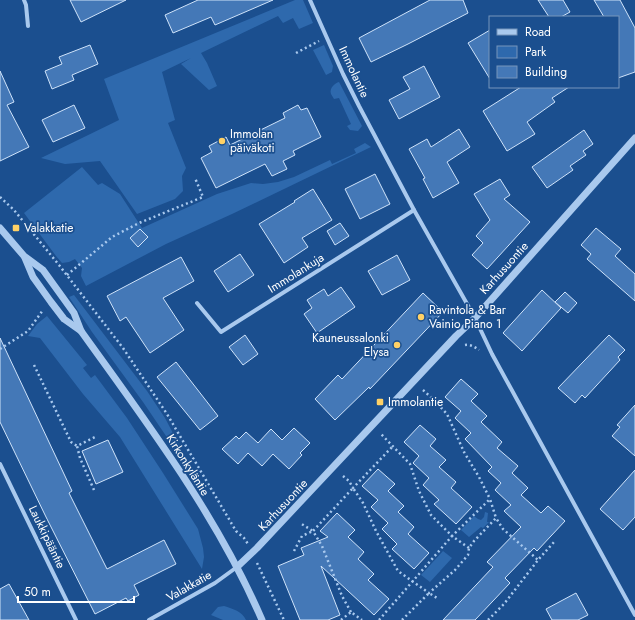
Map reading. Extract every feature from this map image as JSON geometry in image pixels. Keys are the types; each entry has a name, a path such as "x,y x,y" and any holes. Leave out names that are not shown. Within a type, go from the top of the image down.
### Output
{"street":[{"path":"24,0 26,5 28,26"},
{"name":"Immolantie","path":"310,0 326,38 359,106 414,210 475,318 492,354 635,615"},
{"name":"Karhusuontie","path":"237,567 257,548 456,336 475,318 635,138"},
{"name":"Immolankuja","path":"197,303 221,332 414,210"},
{"name":"Kirkonkyläntie","path":"0,228 24,256 43,270 48,276 74,313 81,330 159,440 222,539 262,620"},
{"name":"Kirkonkyläntie","path":"24,256 33,277 64,319 81,330"},
{"name":"Laukkipääntie","path":"0,464 76,620"},
{"name":"Valakkatie","path":"149,620 215,583 237,567"}],"path":[{"path":"296,53 326,38"},
{"path":"67,275 112,237 139,223 203,197 195,178"},
{"path":"0,197 14,210 67,275 123,348 167,414 236,531 244,538"},
{"path":"0,349 28,331 45,307"},
{"path":"465,345 468,344 479,351"},
{"path":"34,365 71,442 77,446 80,458 94,490"},
{"path":"423,390 447,414 464,452 490,499 496,518 503,529 538,560"},
{"path":"381,434 410,464 419,491 431,515 452,536 469,548"},
{"path":"77,446 95,437"},
{"path":"294,551 302,536 313,532 393,446"},
{"path":"343,476 349,481 364,503 376,531 398,571 437,598"},
{"path":"379,620 452,536 490,499"},
{"path":"402,620 455,570 468,555 469,548 474,541 496,518"},
{"path":"300,523 313,532 322,546 342,596 351,612 362,620"},
{"path":"488,620 504,604 554,542"},
{"path":"259,568 284,620"},
{"path":"341,620 351,612"}],"green space":[{"path":"295,0 303,0 313,23 299,29 293,18 283,23 278,16 201,53 217,86 209,90 181,64 191,58 162,72 175,120 168,123 186,168 182,176 183,191 175,199 137,214 100,161 65,164 41,158 119,120 104,79"},
{"path":"324,45 333,66 332,72 326,75 313,50"},
{"path":"339,82 362,126 358,131 350,130 347,126 351,124 339,98 334,99 331,94 334,85"},
{"path":"365,143 371,147 166,244 86,286 81,276 82,268 75,259 62,263 24,213 82,167 98,185 102,183 120,194 142,228 217,194 251,183 263,184 278,182 294,177 330,160 332,164 356,153 354,149"},
{"path":"74,295 147,391 165,418 186,458 183,461 69,297"},
{"path":"47,316 87,365 83,368 91,378 95,375 127,418 198,529 204,557 202,569 120,437 83,394 40,338 28,336 37,324"},
{"path":"485,512 488,513 487,522 489,522 483,528 481,527 469,537 461,530 474,516 481,520 484,517"},
{"path":"443,551 452,558 430,582 421,575"},
{"path":"224,606 240,612 246,620 223,620 211,615 218,607"}],"building":[{"path":"70,0 126,0 81,22"},
{"path":"198,0 273,0 215,25 211,17 173,33 165,15"},
{"path":"430,0 463,0 468,13 371,62 359,38"},
{"path":"538,0 563,0 570,12 563,16 548,16"},
{"path":"594,0 620,0 635,28 635,72 619,78 619,16 603,16"},
{"path":"489,31 489,77 468,43"},
{"path":"90,45 98,64 72,75 74,80 52,89 45,71 62,64 59,57"},
{"path":"424,66 440,97 399,119 389,100 410,89 403,77"},
{"path":"0,71 14,102 7,105 29,147 0,161"},
{"path":"519,88 567,88 552,98 555,102 527,122 535,134 507,151 483,111"},
{"path":"74,105 85,128 53,142 42,120"},
{"path":"298,105 301,110 307,108 321,137 293,151 295,155 283,161 287,169 272,176 265,164 216,188 201,158 212,152 209,146 226,137 230,145 285,118 283,113"},
{"path":"459,129 470,147 447,162 459,183 433,198 423,179 425,178 409,149 427,139 431,147"},
{"path":"584,130 593,144 583,151 586,155 570,166 573,170 547,188 532,167"},
{"path":"375,174 390,204 360,219 345,189"},
{"path":"500,179 510,195 504,199 530,222 487,269 472,255 483,243 476,236 490,220 474,194"},
{"path":"313,189 332,220 302,238 308,247 284,263 259,224"},
{"path":"340,223 349,236 335,245 327,231"},
{"path":"596,228 621,249 615,256 635,274 635,301 587,259 591,254 581,245"},
{"path":"140,229 148,237 138,247 130,238"},
{"path":"240,254 254,275 228,292 214,271"},
{"path":"397,255 410,280 382,295 368,271"},
{"path":"181,257 194,281 163,298 184,330 150,353 126,317 120,321 107,296"},
{"path":"341,287 355,307 317,333 304,314 312,308 307,300 324,289 328,296"},
{"path":"542,290 561,308 522,351 503,333"},
{"path":"565,292 577,303 568,313 555,302"},
{"path":"423,293 443,312 370,389 369,387 335,420 315,399 338,375 342,379"},
{"path":"245,335 258,354 243,365 229,347"},
{"path":"609,335 625,350 618,357 620,360 585,398 582,395 575,403 558,388"},
{"path":"0,338 72,491 69,493 107,569 164,540 176,564 134,585 139,595 128,601 126,598 95,614 47,519 0,422"},
{"path":"176,362 218,416 200,430 157,377"},
{"path":"461,379 478,394 471,401 487,416 481,422 502,442 497,448 518,466 512,473 528,488 521,495 541,513 548,506 565,521 537,551 534,548 505,578 510,583 475,620 443,620 493,567 487,562 521,527 504,511 511,505 495,490 501,483 488,471 492,467 465,439 471,433 455,418 461,411 445,397"},
{"path":"635,405 635,456 612,436 620,427 617,425"},
{"path":"420,425 436,439 430,446 446,460 439,467 456,482 451,488 472,507 456,524 434,504 439,500 423,485 429,478 413,463 419,456 404,442"},
{"path":"294,428 310,443 300,453 302,455 289,469 273,454 262,466 248,453 238,464 222,449 236,436 239,439 246,432 258,443 271,429 282,440"},
{"path":"108,440 123,472 96,484 82,451"},
{"path":"378,469 395,484 388,491 404,506 398,512 414,527 408,534 429,553 414,569 392,549 397,544 382,529 388,523 371,507 378,500 362,486"},
{"path":"635,470 635,517 623,530 600,509"},
{"path":"337,513 355,530 348,537 364,552 358,559 374,574 368,580 389,599 374,615 321,566 340,615 328,620 300,620 278,566 304,555 301,548 328,537 320,531"},
{"path":"9,584 29,620 0,620 0,589"},
{"path":"576,593 588,615 578,620 552,620 546,609"}],"place":[{"name":"Immolan päiväkoti","path":"222,141"},
{"name":"Valakkatie","path":"16,228"},
{"name":"Ravintola & Bar Vainio Piano 1","path":"421,317"},
{"name":"Kauneussalonki Elysa","path":"397,345"},
{"name":"Immolantie","path":"380,402"}]}
